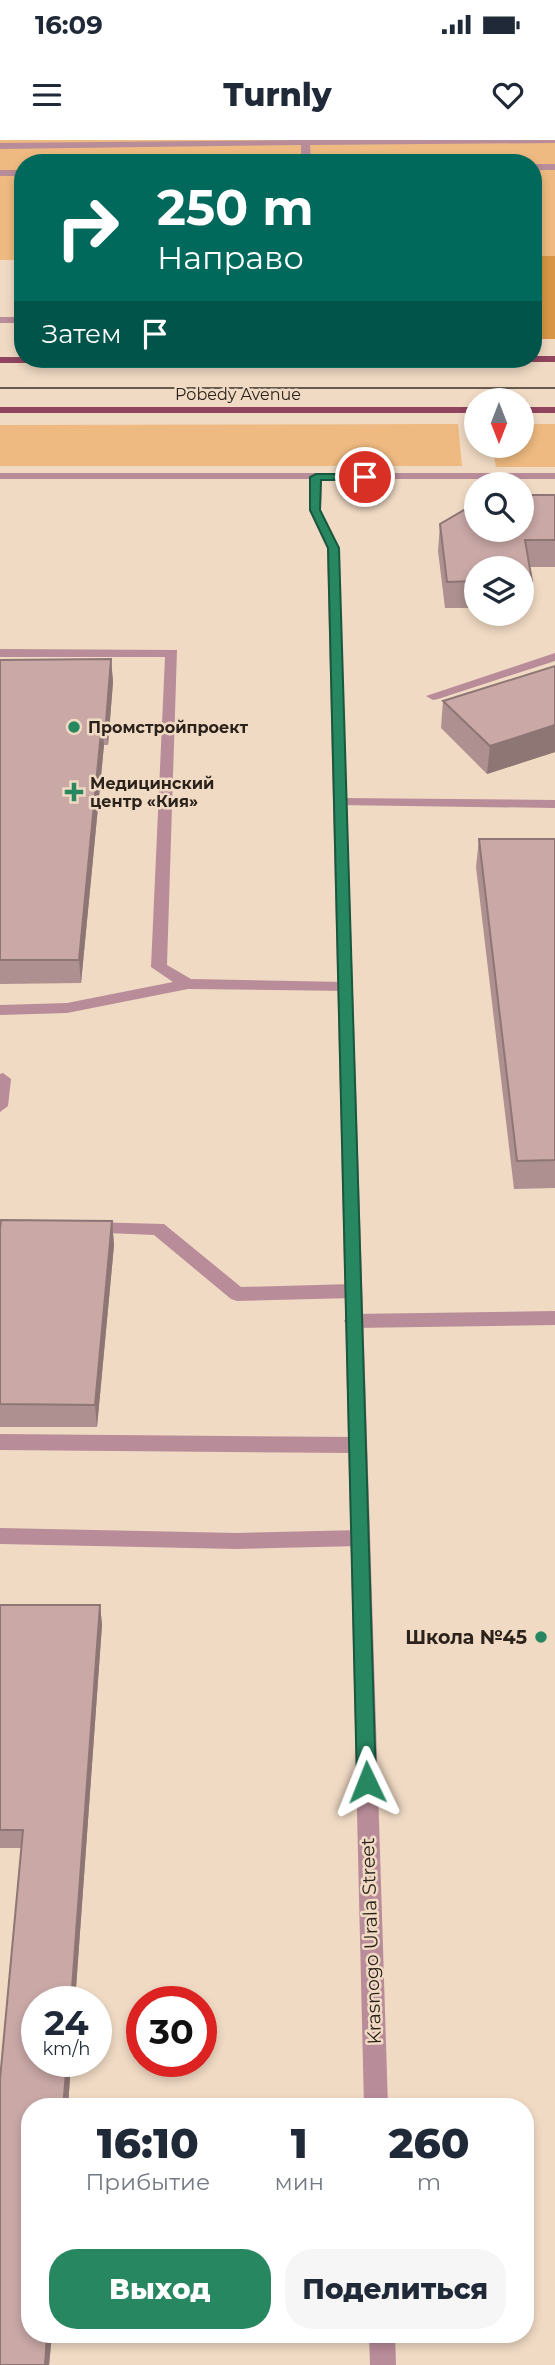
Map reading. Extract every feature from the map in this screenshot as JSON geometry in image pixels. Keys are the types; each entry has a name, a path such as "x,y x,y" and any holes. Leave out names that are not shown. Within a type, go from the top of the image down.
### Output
{"main road":[{"name":"Pobedy Avenue","path":"0,410 464,410"}],"street":[{"path":"0,146 555,140"},
{"path":"534,410 555,411"},
{"path":"0,476 555,477"},
{"name":"Krasnogo Urala Street","path":"316,477 315,510 333,548 376,2098"},
{"path":"0,653 172,653 159,967 188,984"},
{"path":"433,696 555,657"},
{"path":"341,803 555,804"},
{"path":"0,1010 67,1009 188,984 344,987"},
{"path":"0,1105 3,1079"},
{"path":"66,1228 158,1229 237,1294 353,1292"},
{"path":"353,1321 555,1318"},
{"path":"0,1442 357,1445"},
{"path":"0,1536 237,1541 360,1538"},
{"path":"382,2343 383,2365"}],"shaded area":[{"path":"0,140 555,140 555,256 542,256 542,154 14,154 14,260 0,260"},
{"path":"542,256 555,256 555,339 542,339"},
{"path":"458,424 462,466 0,466 0,425"},
{"path":"534,424 555,424 555,467 496,467 494,458 534,458"}],"building":[{"path":"534,495 555,495 555,540 534,540"},
{"path":"464,510 464,542 525,542 528,556 464,556 464,581 447,582 440,524"},
{"path":"111,659 106,722 102,722 79,960 0,960 0,660"},
{"path":"555,666 555,725 490,746 443,701"},
{"path":"479,839 555,839 555,1160 517,1161"},
{"path":"1,1220 112,1221 95,1405 0,1404"},
{"path":"0,1605 100,1605 72,1986 21,1986 21,2077 66,2077 64,2098 21,2098 21,2343 46,2343 45,2365 0,2365 0,2079 23,1830 0,1830"}],"tram line":[{"path":"0,388 555,388"}],"place":[{"name":"Промстройпроект","path":"74,727"},
{"name":"Медицинский центр «Кия»","path":"74,792"},
{"name":"Школа №45","path":"541,1637"}],"route":[{"path":"365,477 316,477 315,510 333,548 367,1782"}]}
